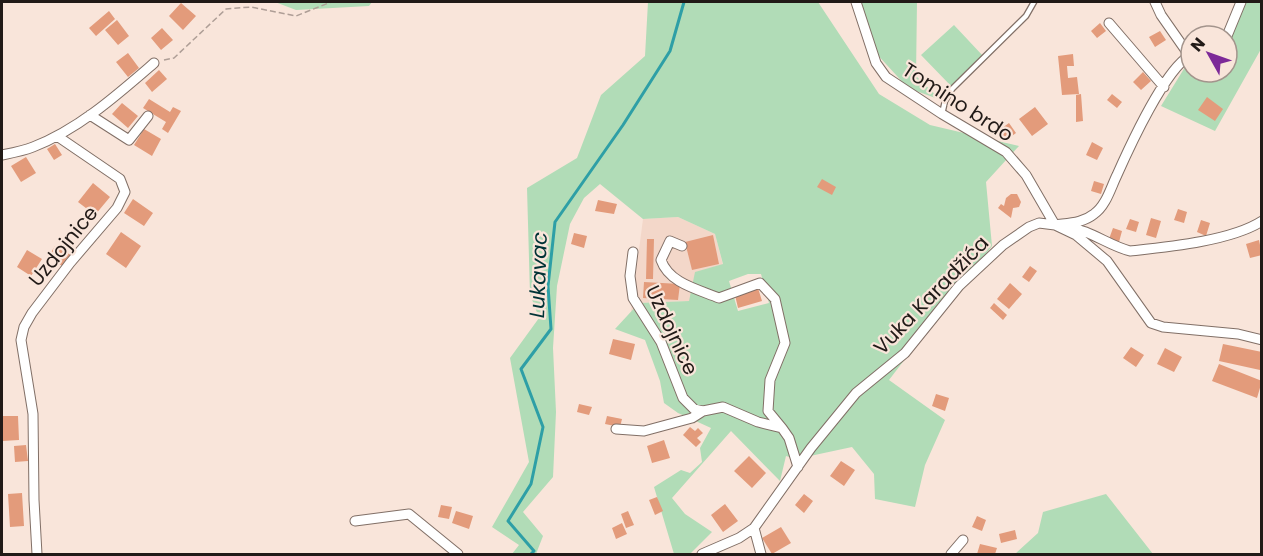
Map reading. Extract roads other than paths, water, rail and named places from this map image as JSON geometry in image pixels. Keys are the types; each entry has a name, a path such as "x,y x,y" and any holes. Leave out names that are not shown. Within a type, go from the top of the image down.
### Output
{"street":[{"name":"Tomino brdo","path":"856,2 876,63 886,76 942,114 1006,152 1026,175 1055,225"},
{"path":"1155,2 1161,15 1179,40"},
{"path":"1232,24 1241,2"},
{"path":"1109,24 1164,87"},
{"path":"2,155 32,147 57,136 104,106 154,63"},
{"path":"1055,225 1079,222 1095,214 1105,201 1137,131 1179,66"},
{"path":"90,115 129,140 147,116"},
{"name":"Uzdojnice","path":"37,555 33,414 21,340 24,327 70,263 117,208 125,192 120,179 57,136"},
{"path":"1055,225 1081,229 1130,251 1235,233 1262,221"},
{"name":"Vuka Karadžića","path":"798,467 856,393 905,353 967,279 1003,245 1029,227 1039,223 1055,225"},
{"path":"1055,225 1076,235 1107,261 1151,323 1163,327 1238,334 1262,340"},
{"name":"Uzdojnice","path":"682,246 670,242 661,260 671,277 719,298 760,283 775,299 784,344 770,380 768,411 789,438 798,467"},
{"name":"Uzdojnice","path":"633,252 630,276 633,298 661,342 683,398 694,409 703,411"},
{"path":"616,429 644,431 692,418 703,411 723,407 758,422 782,428"},
{"path":"702,555 739,538 754,528 798,467"},
{"path":"355,521 409,514 458,555"},
{"path":"754,528 761,555"},
{"path":"951,555 963,540"}],"lane":[{"path":"942,114 948,94 1026,16 1034,2"}],"waterway":[{"name":"Lukavac","path":"531,554 534,551 508,521 531,484 543,427 521,369 551,329 548,286 555,222 623,125 670,51 684,2"}]}
